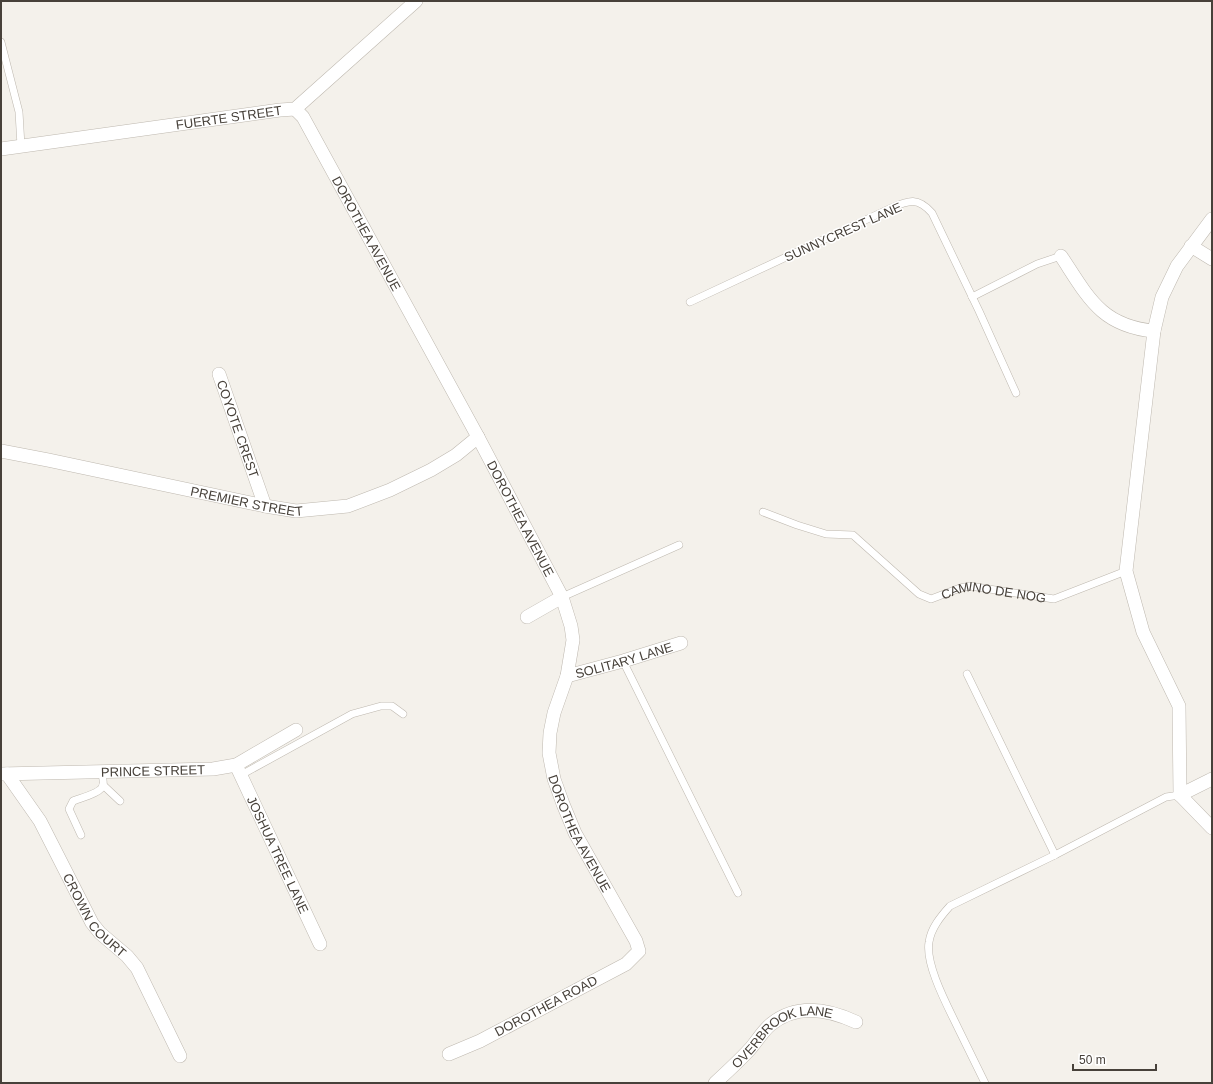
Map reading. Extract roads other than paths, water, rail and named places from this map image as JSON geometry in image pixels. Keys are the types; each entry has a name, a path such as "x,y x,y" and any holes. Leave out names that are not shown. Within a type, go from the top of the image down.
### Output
{"street":[{"name":"FUERTE STREET","path":"1,148 280,110 295,110 416,1"},
{"name":"DOROTHEA AVENUE","path":"295,110 303,117 478,437 562,597 571,626 573,640 567,676 554,713 550,733 549,753 554,779 562,804 575,833 636,941 639,951"},
{"path":"1212,219 1177,266 1162,297 1154,331 1126,571 1143,632 1179,706 1180,795 1212,828"},
{"path":"1191,246 1212,259"},
{"path":"1061,256 1090,301 1102,312 1117,322 1141,330 1154,331"},
{"name":"COYOTE CREST","path":"219,374 265,506"},
{"name":"PREMIER STREET","path":"1,451 265,506 296,511 348,506 390,490 431,470 456,455 478,437"},
{"path":"527,617 562,597"},
{"name":"SOLITARY LANE","path":"567,676 623,662 681,643"},
{"name":"PRINCE STREET","path":"4,774 213,769 239,770 296,730"},
{"name":"JOSHUA TREE LANE","path":"239,770 320,944"},
{"name":"CROWN COURT","path":"4,774 40,821 92,923 100,933 127,956 137,968 180,1056"},
{"path":"1180,795 1212,779"},
{"name":"DOROTHEA ROAD","path":"449,1054 480,1041 521,1018 626,964 639,951"},
{"name":"OVERBROOK LANE","path":"715,1083 751,1048 768,1026 786,1015 810,1010 832,1012 856,1022"}],"lane":[{"path":"1,42 19,112 21,146"},
{"name":"SUNNYCREST LANE","path":"690,302 902,203 916,201 925,206 932,213 1016,393"},
{"path":"972,297 1037,264 1061,256"},
{"name":"CAMINO DE NOG","path":"763,512 797,526 826,534 852,535 919,594 931,599 960,588 970,586 1054,599 1126,571"},
{"path":"562,597 627,570 679,545"},
{"path":"623,662 738,893"},
{"path":"968,674 1055,855"},
{"path":"239,770 352,714 381,706 392,706 403,714"},
{"path":"102,772 103,786 120,801"},
{"path":"81,835 70,814 70,804 73,801 97,792 103,786"},
{"path":"985,1083 943,995 928,954 929,941 933,928 941,916 950,906 1055,855 1166,797 1180,795"}]}
